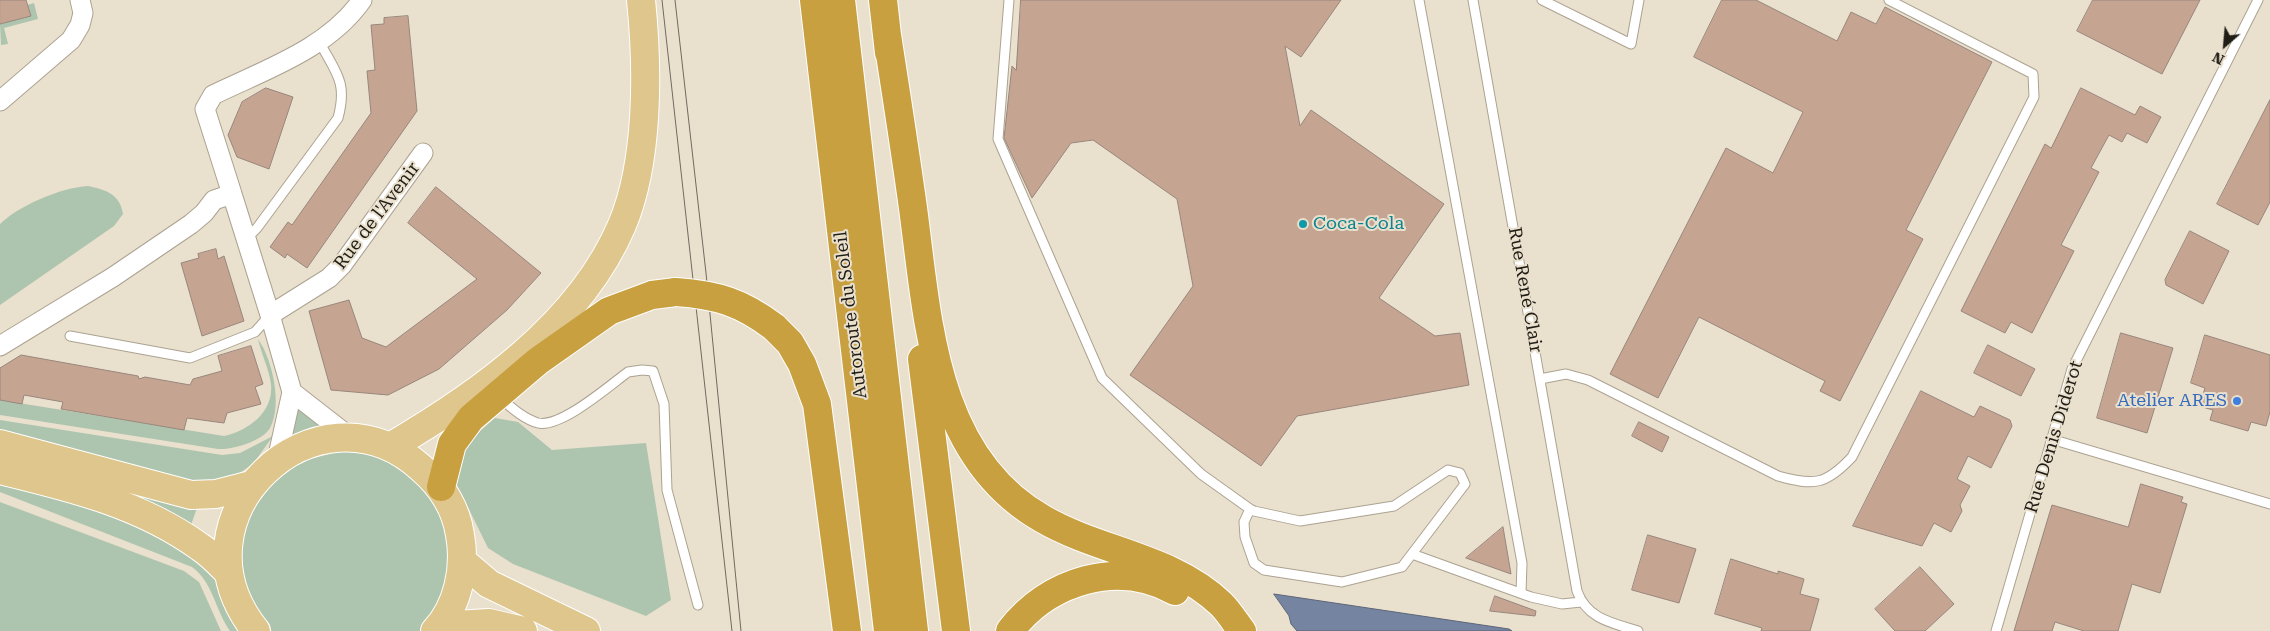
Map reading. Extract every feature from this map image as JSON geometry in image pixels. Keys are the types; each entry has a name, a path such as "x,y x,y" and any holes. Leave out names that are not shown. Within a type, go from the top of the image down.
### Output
{"highway":[{"name":"Autoroute du Soleil","path":"814,0 888,631"},
{"name":"Autoroute du Soleil","path":"841,0 914,631"},
{"path":"883,0 904,208 956,631"},
{"path":"887,35 913,208 925,310 950,406 973,454 1007,494 1041,518 1076,534 1158,564 1196,585 1221,618 1252,631"},
{"path":"441,487 452,444 471,418 538,361 609,311 652,295 676,292 703,294 726,299 756,313 774,327 790,344 802,364 816,404 847,631"},
{"path":"1010,631 1030,609 1057,589 1083,580 1115,576 1134,577 1167,587 1242,631"}],"main road":[{"path":"390,447 426,426 515,362 568,309 598,268 622,225 634,186 645,123 641,0"},
{"path":"256,631 245,617 235,596 229,573 228,549 232,526 240,504 251,485 278,460 316,442 352,438 390,447 414,461 441,487 459,526 462,561 456,596 437,629"},
{"path":"0,444 191,495 216,494 251,485"},
{"path":"0,470 72,488 116,502 201,547 229,573"},
{"path":"462,561 489,584 586,631"},
{"path":"437,629 489,623 522,631"}],"street":[{"path":"0,101 77,33 82,13 80,0"},
{"path":"278,460 292,392 206,110 213,95 301,53 334,30 362,0"},
{"name":"Rue de l'Avenir","path":"270,315 329,278 342,265 423,153"},
{"path":"0,346 112,277 191,224 204,213 214,200 232,194"},
{"path":"292,392 352,438"}],"lane":[{"path":"1009,0 998,139 1102,378 1201,474 1250,509 1254,512 1300,521 1394,506 1448,470 1460,473 1465,484 1402,567 1342,582 1264,570 1254,563 1245,537 1244,522 1250,509"},
{"path":"1419,0 1522,563 1521,593"},
{"name":"Rue René Clair","path":"1473,0 1581,602"},
{"path":"1542,0 1631,44 1637,1"},
{"path":"1540,379 1566,374 1588,380 1778,476 1801,482 1823,482 1836,474 1852,457 2034,96 2032,74 1889,0"},
{"name":"Rue Denis Diderot","path":"1996,631 2072,368 2258,0"},
{"path":"246,239 257,228 338,118 343,99 341,82 318,41"},
{"path":"70,336 190,358 255,332 270,315"},
{"path":"499,396 514,410 539,423 560,420 628,372 653,371 664,404 667,490 698,605"},
{"path":"2051,439 2270,504"},
{"path":"1412,554 1521,593 1562,604 1581,602 1599,619 1638,631"}],"green space":[{"path":"34,3 38,19 4,28 8,44 1,45 0,24 30,16 27,5"},
{"path":"88,186 106,191 115,197 123,214 114,226 0,305 0,224 29,204 65,190"},
{"path":"258,339 268,358 271,369 276,395 276,407 274,418 266,433 254,441 239,446 218,449 0,415 0,400 224,436 242,430 258,419 268,403 271,394 271,384"},
{"path":"296,404 321,426 320,428 291,437"},
{"path":"495,418 518,422 552,450 646,443 671,600 646,616 513,564 488,548 456,483 464,445"},
{"path":"0,420 222,455 240,453 273,436 253,464 241,472 233,477 198,484 0,436"},
{"path":"357,447 423,478 453,539 442,605 423,631 272,631 266,626 247,595 239,559 243,522 287,465"},
{"path":"65,468 198,505 190,528"},
{"path":"0,477 90,503 185,548 212,573 233,619 241,631 230,631 205,580 192,567 0,492"},
{"path":"0,502 184,571 199,582 221,631 0,631"}],"water":[{"path":"1274,594 1509,629 1512,631 1297,631"}],"building":[{"path":"0,0 26,0 31,16 0,24"},
{"name":"Coca-Cola","path":"1021,0 1341,0 1301,57 1285,46 1300,126 1311,110 1444,204 1379,298 1435,336 1460,333 1469,385 1297,416 1261,466 1130,375 1193,286 1177,199 1093,140 1071,143 1032,198 1004,138 1012,66 1016,70"},
{"path":"1722,0 1756,0 1837,41 1851,12 1876,24 1885,7 1992,62 1906,230 1923,239 1840,401 1820,391 1825,381 1699,317 1658,398 1610,374 1726,148 1773,173 1803,112 1694,57"},
{"path":"2093,0 2200,0 2162,74 2077,31"},
{"path":"408,16 417,111 307,268 287,254 285,258 270,247 288,222 292,225 371,113 367,71 375,70 371,25 384,24 384,18"},
{"path":"266,88 293,97 269,169 237,157 228,135 242,102"},
{"path":"2081,88 2135,115 2140,106 2161,117 2147,143 2127,133 2122,142 2109,135 2091,168 2099,172 2061,245 2074,251 2032,333 2011,322 2005,333 1961,311 2045,144 2051,148"},
{"path":"2270,100 2270,202 2258,225 2217,204"},
{"path":"436,187 541,273 507,310 439,369 388,395 331,390 309,311 349,300 362,338 386,347 477,279 408,223"},
{"path":"2190,231 2229,251 2203,304 2166,285 2165,280"},
{"path":"216,249 218,259 224,256 244,321 202,336 181,263 199,258 198,254"},
{"path":"2121,333 2173,348 2147,433 2097,418"},
{"path":"2205,335 2270,355 2270,412 2266,426 2251,422 2248,431 2210,420 2213,410 2199,406 2205,388 2191,383"},
{"path":"1988,345 2035,369 2021,396 1974,373"},
{"path":"251,346 263,384 255,387 261,404 227,413 224,423 187,418 184,430 61,409 63,402 24,395 22,404 0,400 0,368 21,355 138,376 139,379 145,377 190,385 193,379 222,371 218,356"},
{"path":"1921,391 1974,417 1980,406 2010,420 2012,426 1991,468 1968,456 1957,479 1970,486 1960,505 1962,511 1951,532 1934,523 1922,546 1853,526"},
{"path":"1639,422 1669,437 1662,452 1632,436"},
{"path":"2141,484 2183,497 2181,502 2187,504 2160,593 2132,584 2118,631 2084,631 2055,622 2052,631 2014,631 2052,505 2128,527"},
{"path":"1503,527 1511,574 1466,558"},
{"path":"1648,535 1696,549 1679,603 1632,590"},
{"path":"1731,559 1778,574 1778,571 1804,579 1800,594 1819,599 1810,631 1761,631 1762,628 1715,614"},
{"path":"1920,567 1954,604 1925,631 1895,631 1875,609"},
{"path":"1495,596 1536,611 1535,616 1490,611"}],"tram line":[{"path":"662,0 732,631"},
{"path":"675,0 706,273 741,631"}],"place":[{"name":"Coca-Cola","path":"1303,224"},
{"name":"Atelier ARES","path":"2237,401"}]}
